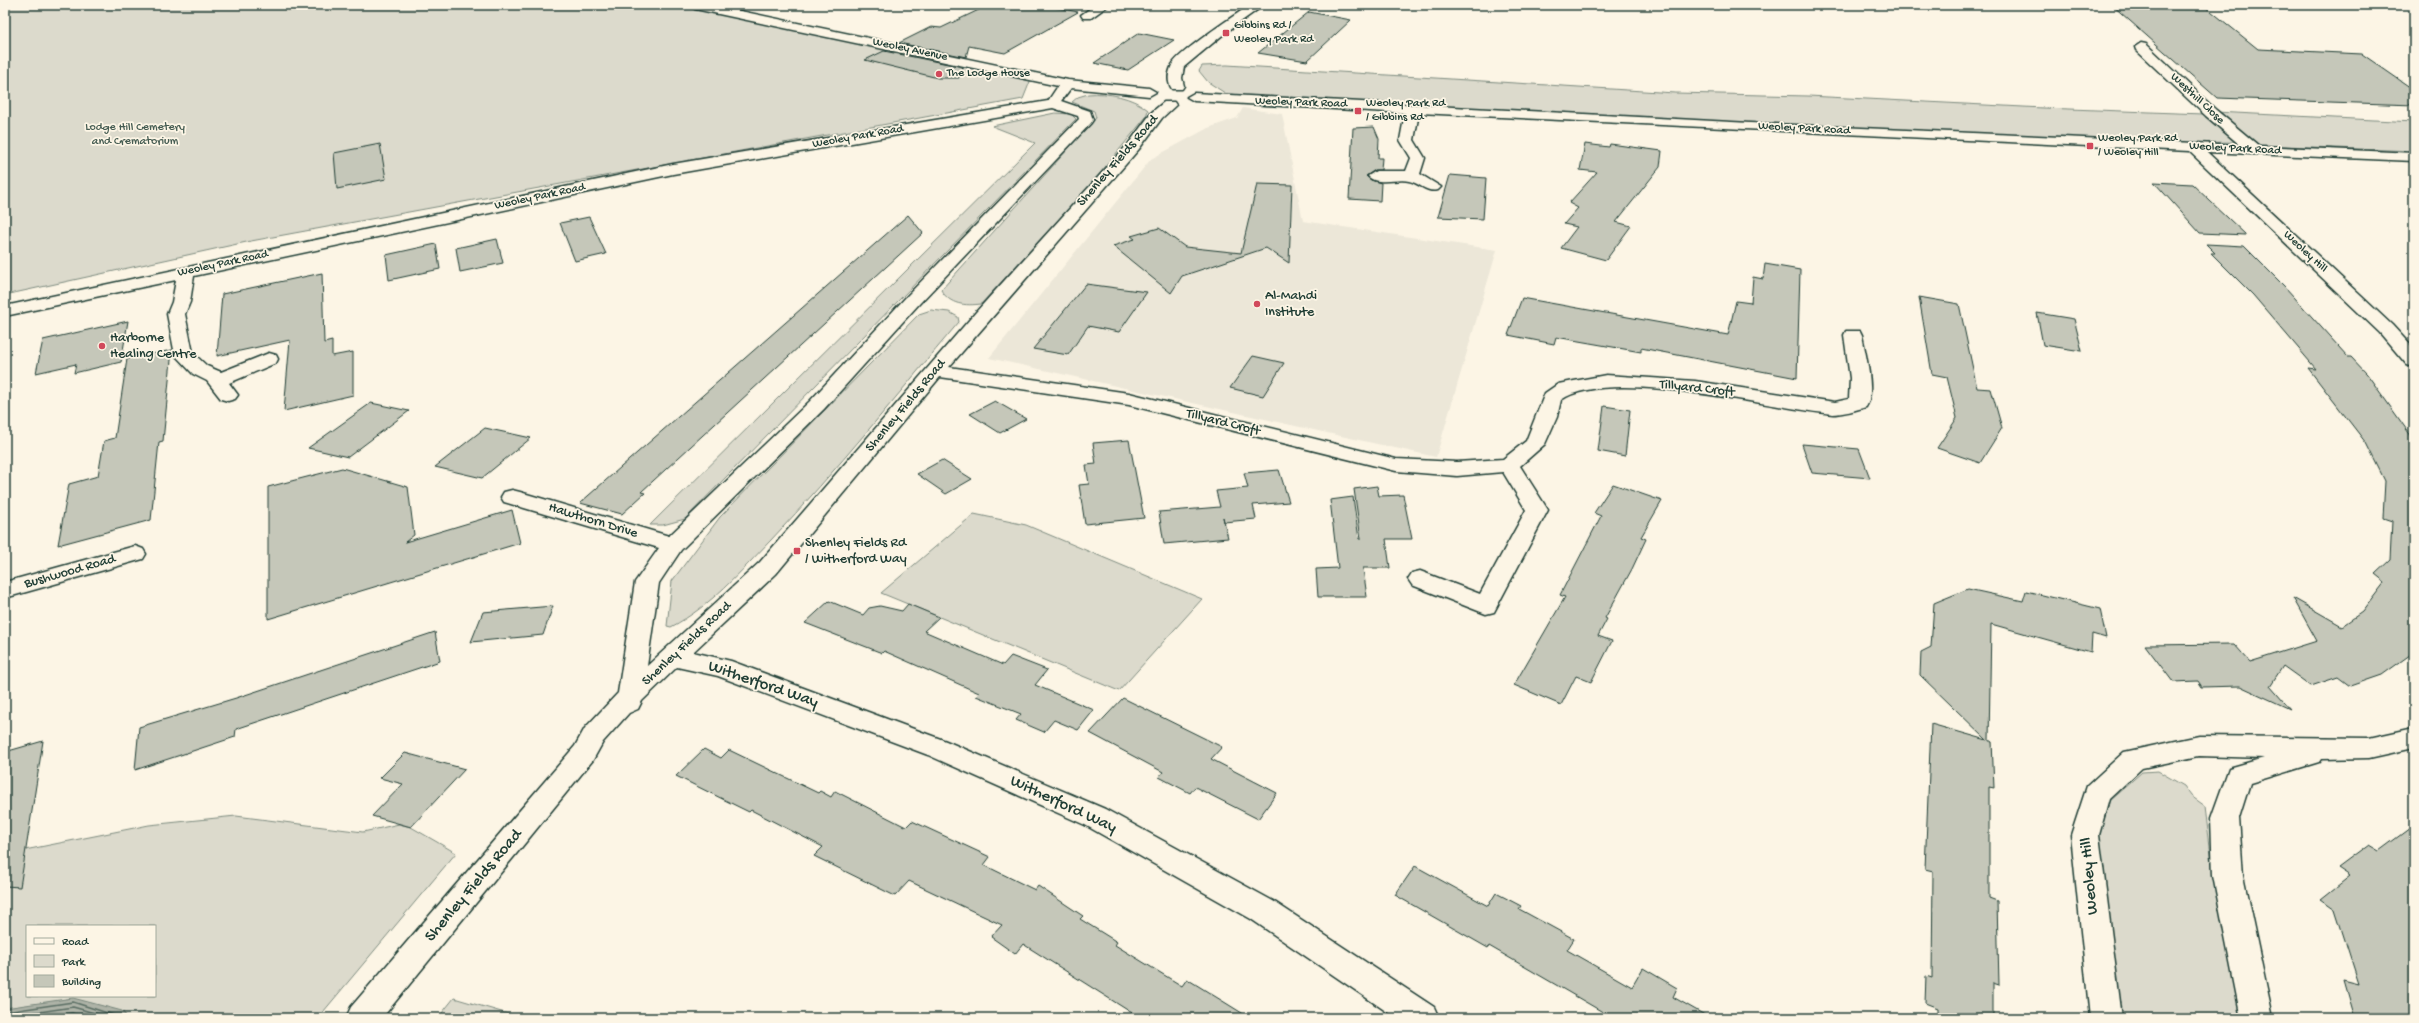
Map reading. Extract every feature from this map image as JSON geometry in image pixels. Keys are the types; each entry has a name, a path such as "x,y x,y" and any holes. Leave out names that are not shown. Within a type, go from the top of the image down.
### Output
{"street":[{"name":"Weoley Avenue","path":"695,5 1068,84 1149,92"},
{"path":"1087,15 1100,5"},
{"path":"1177,86 1175,78 1178,66 1222,30 1258,5"},
{"name":"Westhill Close","path":"2141,47 2211,113 2255,150"},
{"path":"1053,104 1059,93 1068,84"},
{"path":"1163,86 1177,86 1193,91 1194,97 1182,103 1169,104 1151,100 1148,98 1149,92 1163,86"},
{"name":"Weoley Park Road","path":"1194,97 1413,109 2414,157"},
{"name":"Weoley Park Road","path":"5,311 673,169 1053,104"},
{"name":"Shenley Fields Road","path":"362,1018 584,753 601,741 625,712 631,696 647,582 673,545 817,405 913,300 1086,120 1085,114 1068,107 1053,104"},
{"name":"Shenley Fields Road","path":"631,696 768,568 937,371 982,316 1134,146 1158,115 1169,104"},
{"path":"1412,176 1418,158 1407,140 1413,109"},
{"name":"Weoley Hill","path":"2193,147 2386,329 2414,361"},
{"path":"1376,176 1412,176 1433,187"},
{"path":"186,272 181,302 176,314 184,356 200,370 215,377 223,388 269,358"},
{"name":"Tillyard Croft","path":"937,371 1129,399 1396,465 1457,469 1509,465 1535,444 1547,417 1552,397 1565,388 1606,380 1695,387 1836,408 1859,403 1860,378 1853,335"},
{"path":"1420,579 1486,606 1538,510 1509,465"},
{"name":"Hawthorn Drive","path":"512,497 673,545"},
{"name":"Bushwood Road","path":"5,590 135,554"},
{"name":"Witherford Way","path":"672,657 722,668 937,748 1095,817 1262,910 1423,1018"},
{"name":"Weoley Hill","path":"2106,1018 2084,835 2097,794 2134,759 2199,746 2333,749 2369,748 2414,738"},
{"name":"Weoley Hill","path":"2257,1018 2228,876 2226,818 2239,776 2333,749"}],"shaded area":[{"name":"Al-Mahdi Institute","path":"1243,108 1282,114 1303,221 1497,250 1436,457 989,358 1151,159 1208,128 1237,118"}],"green space":[{"name":"Lodge Hill Cemetery and Crematorium","path":"5,5 674,5 1031,79 1023,99 251,241 5,295"},
{"path":"1227,65 1675,93 1808,96 2043,108 2203,114 2209,117 2235,142 2179,143 1231,97 1208,82 1199,71 1202,66"},
{"path":"1088,94 1120,96 1142,105 1148,110 1146,117 1092,183 981,304 969,305 953,302 941,290 1096,118 1094,111 1072,102 1078,97"},
{"path":"2215,112 2414,122 2414,151 2259,145"},
{"path":"1055,113 1071,114 1076,119 685,519 663,525 650,525 1035,143 992,126"},
{"path":"931,310 949,312 958,317 959,322 820,487 748,564 712,599 686,619 671,627 667,626 672,581 720,517 919,314"},
{"path":"974,514 1026,525 1202,599 1119,691 881,593"},
{"path":"2158,771 2184,786 2191,796 2205,806 2213,871 2241,1018 2110,1018 2090,845 2109,801 2142,772"},
{"path":"236,816 363,832 399,824 411,827 456,853 318,1018 5,1018 5,854 149,825"},
{"path":"454,998 522,1018 438,1018"}],"water":[{"path":"73,998 122,1011 128,1018 5,1018 5,1008"}],"building":[{"path":"989,5 1043,5 1078,12 1005,53 969,46 966,57 899,43 931,27 941,28"},
{"path":"2112,5 2197,5 2206,7 2258,49 2362,54 2414,90 2414,105 2217,98"},
{"path":"1309,12 1351,20 1307,61 1258,53"},
{"path":"1139,33 1174,40 1128,70 1094,63"},
{"path":"884,51 963,67 959,78 938,78 865,60"},
{"path":"1374,127 1379,139 1378,158 1382,158 1381,170 1375,170 1366,176 1371,180 1381,183 1380,201 1349,199 1353,128"},
{"path":"380,144 386,179 337,189 334,153"},
{"path":"1585,144 1609,147 1610,144 1662,151 1660,167 1616,222 1631,226 1606,260 1561,248 1577,227 1564,224 1578,208 1569,203 1597,172 1580,170"},
{"path":"1450,175 1486,178 1483,219 1438,217"},
{"path":"2154,182 2192,184 2246,235 2200,233"},
{"path":"1257,184 1292,185 1289,263 1266,248 1182,276 1171,293 1113,246 1135,239 1131,236 1159,228 1185,247 1241,253"},
{"path":"908,215 923,233 641,492 645,493 622,514 580,503"},
{"path":"589,217 606,254 575,261 560,223"},
{"path":"497,239 503,263 460,272 456,248"},
{"path":"436,244 440,269 389,280 386,255"},
{"path":"2206,244 2244,246 2285,287 2348,357 2351,357 2367,374 2414,440 2414,652 2382,675 2350,686 2338,677 2311,686 2283,666 2270,686 2290,709 2240,686 2202,687 2198,681 2173,682 2145,645 2234,644 2250,662 2317,641 2293,598 2342,626 2362,612 2385,582 2375,574 2390,560 2392,521 2383,518 2385,481 2366,443 2308,368 2316,369 2253,295 2211,253 2215,253"},
{"path":"1765,264 1800,270 1797,378 1641,348 1641,352 1556,337 1554,344 1508,335 1522,298 1728,335 1736,301 1751,303 1753,277 1763,279"},
{"path":"322,273 324,343 332,341 332,356 353,352 353,395 284,411 290,340 217,356 222,294"},
{"path":"1086,284 1147,292 1119,332 1088,326 1068,355 1033,349"},
{"path":"1919,297 1959,304 1977,388 1991,389 2002,428 1980,463 1937,448 1957,418 1947,377 1932,374"},
{"path":"2037,313 2074,319 2082,351 2043,345"},
{"path":"128,321 121,362 74,373 76,364 36,373 43,340"},
{"path":"172,350 163,441 159,442 151,520 58,545 69,484 98,476 104,441 115,438 127,359"},
{"path":"1253,356 1284,363 1263,396 1230,388"},
{"path":"995,401 1026,419 1000,433 970,414"},
{"path":"371,403 409,411 348,457 308,448"},
{"path":"1604,406 1630,410 1625,456 1598,451"},
{"path":"485,428 531,438 482,478 435,467"},
{"path":"1129,440 1144,518 1085,524 1079,485 1089,484 1086,465 1096,464 1093,443"},
{"path":"1802,444 1859,449 1870,478 1812,473"},
{"path":"942,460 972,479 946,494 917,474"},
{"path":"342,468 408,487 414,535 405,542 512,510 520,543 268,619 268,487"},
{"path":"1279,470 1289,502 1253,505 1256,519 1224,522 1228,538 1164,544 1159,512 1220,507 1216,491 1248,488 1244,473"},
{"path":"1613,484 1662,501 1641,537 1646,539 1632,569 1605,618 1607,619 1598,636 1612,641 1591,682 1576,676 1561,705 1514,685 1565,597 1560,595 1601,516 1594,513"},
{"path":"1377,486 1379,496 1403,495 1412,539 1386,539 1390,568 1363,568 1367,597 1318,597 1316,569 1338,568 1330,500 1353,497 1359,539 1361,539 1354,489"},
{"path":"1968,589 2023,601 2026,591 2100,609 2106,638 2092,634 2091,652 1991,624 1989,741 1992,741 1994,788 1989,787 1989,898 1997,901 1999,985 1993,983 1993,1018 1938,1018 1938,1008 1925,1003 1926,976 1932,978 1933,871 1925,869 1931,724 1987,740 1920,675 1921,652 1931,647 1934,603"},
{"path":"829,601 863,615 869,608 880,606 902,611 908,604 939,617 924,631 1003,665 1011,656 1047,670 1035,685 1094,710 1078,730 1054,720 1044,732 1016,720 1021,714 976,696 979,693 884,651 882,653 805,623"},
{"path":"553,606 543,635 471,642 483,612"},
{"path":"435,632 440,661 236,729 235,737 135,770 139,727 236,698"},
{"path":"1123,698 1222,747 1211,759 1277,793 1258,819 1195,787 1190,793 1159,777 1163,772 1090,733"},
{"path":"43,741 20,887 5,886 5,752"},
{"path":"704,749 721,758 729,750 818,793 820,791 831,797 835,791 906,827 912,821 990,857 984,865 1035,890 1038,886 1083,916 1080,919 1117,942 1115,945 1182,986 1187,979 1250,1018 1140,1018 1023,944 1015,954 991,937 1002,925 909,881 895,896 814,856 823,847 751,810 749,812 676,776"},
{"path":"405,753 465,769 411,827 372,816 403,784 380,778"},
{"path":"2414,825 2414,1018 2354,1018 2343,980 2359,984 2335,909 2321,899 2350,876 2338,868 2369,845 2379,851"},
{"path":"1415,866 1488,906 1496,893 1521,906 1519,909 1574,939 1567,950 1632,987 1643,968 1677,988 1673,997 1710,1018 1613,1018 1489,946 1488,948 1395,895"}],"place":[{"name":"Gibbins Rd / Weoley Park Rd","path":"1226,33"},
{"name":"The Lodge House","path":"939,74"},
{"name":"Weoley Park Rd / Gibbins Rd","path":"1358,111"},
{"name":"Weoley Park Rd / Weoley Hill","path":"2090,146"},
{"name":"Al-Mahdi Institute","path":"1257,304"},
{"name":"Harborne Healing Centre","path":"102,346"},
{"name":"Shenley Fields Rd / Witherford Way","path":"797,551"}]}
